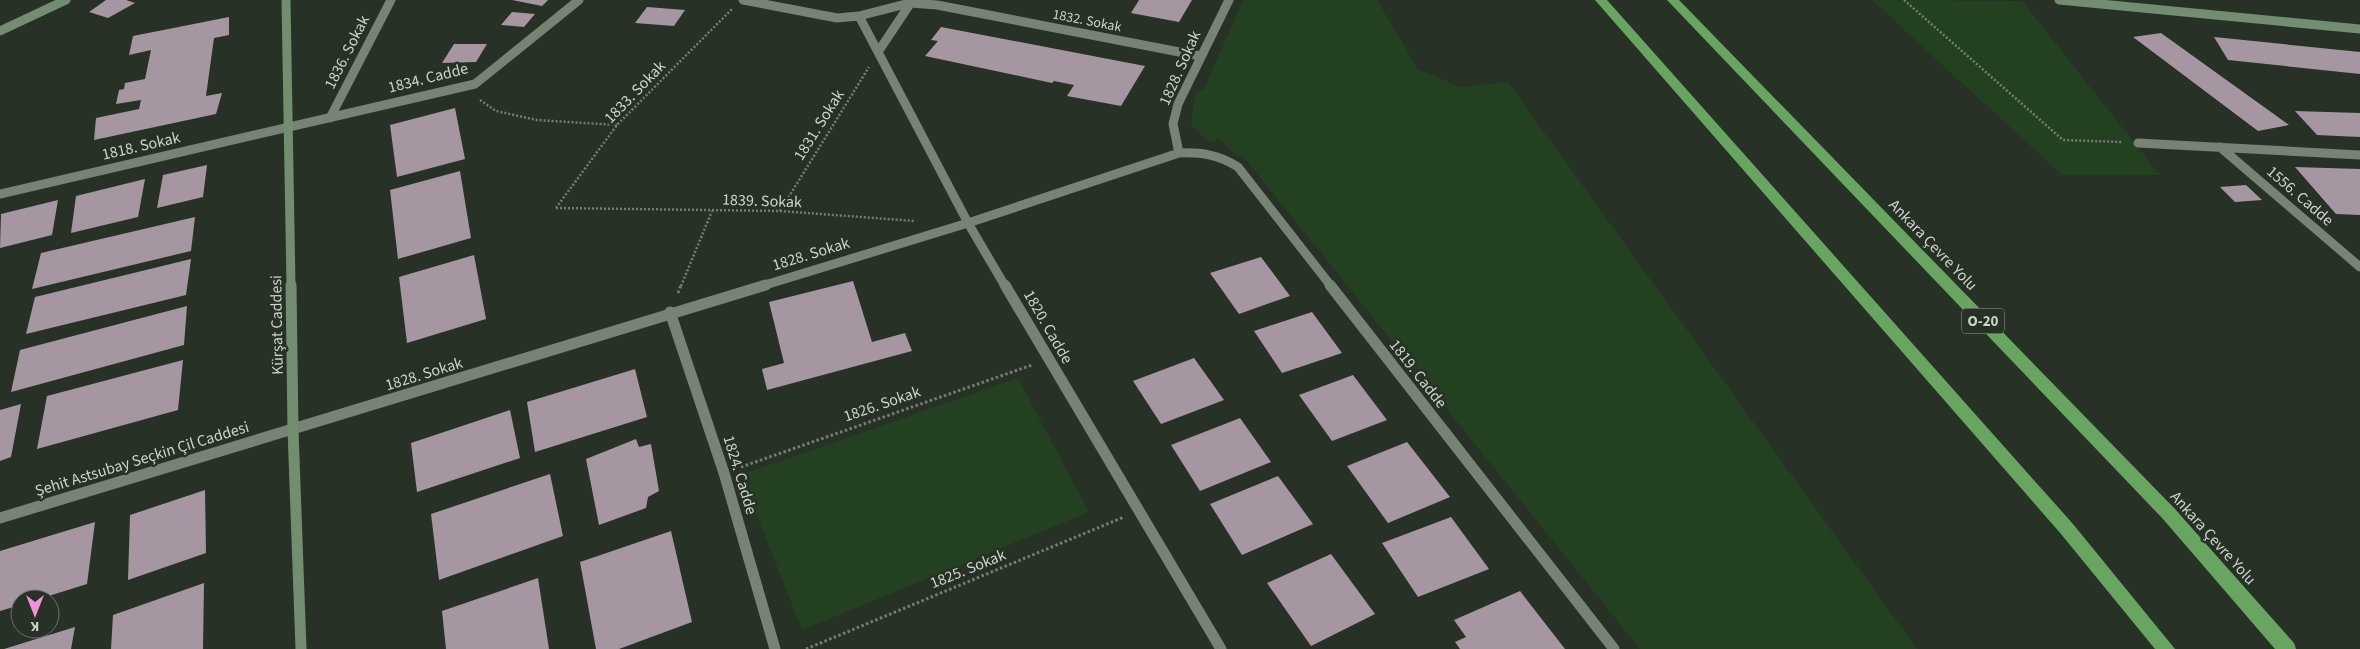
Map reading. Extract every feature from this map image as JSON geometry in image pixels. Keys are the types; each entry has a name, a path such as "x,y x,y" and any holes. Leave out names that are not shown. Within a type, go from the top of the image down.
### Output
{"highway":[{"path":"1601,0 2060,521 2166,649"},
{"name":"Ankara Çevre Yolu","path":"1673,0 2169,514 2287,649"}],"street":[{"path":"0,31 66,0"},
{"name":"Kürşat Caddesi","path":"286,0 293,430 301,649"},
{"name":"1836. Sokak","path":"330,118 391,0"},
{"name":"1834. Cadde","path":"289,127 475,84 579,0"},
{"path":"743,0 837,18 859,16 911,2"},
{"name":"1828. Sokak","path":"293,430 670,312 968,223 1179,153 1173,124 1178,104 1229,0"},
{"path":"2059,0 2360,29"},
{"path":"878,52 911,2"},
{"name":"1832. Sokak","path":"911,2 959,8 1200,56"},
{"name":"1820. Cadde","path":"859,16 968,223 1221,649"},
{"name":"1818. Sokak","path":"0,194 289,127"},
{"path":"2138,143 2360,155"},
{"name":"1556. Cadde","path":"2220,147 2360,267"},
{"name":"1819. Cadde","path":"1179,153 1205,151 1223,157 1238,167 1614,649"},
{"name":"1824. Cadde","path":"670,312 724,473 775,649"},
{"name":"Şehit Astsubay Seçkin Çil Caddesi","path":"0,518 293,430"}],"path":[{"path":"1904,0 2063,140 2138,143"},
{"name":"1833. Sokak","path":"556,208 617,125 735,7"},
{"name":"1831. Sokak","path":"780,212 878,52"},
{"path":"475,84 478,99 496,111 537,120 617,125"},
{"name":"1839. Sokak","path":"556,208 780,212 920,221"},
{"path":"670,312 712,210"},
{"name":"1826. Sokak","path":"724,473 1048,359"},
{"name":"1825. Sokak","path":"806,649 1139,511"}],"green space":[{"path":"1243,0 1377,0 1418,69 1460,87 1508,82 1917,649 1640,649 1242,155 1237,156 1219,139 1209,142 1191,125 1195,93 1204,89"},
{"path":"1872,0 2022,1 2160,175 2062,175"},
{"path":"1018,378 1089,512 802,630 741,475"}],"building":[{"path":"106,0 126,0 135,3 108,18 89,12"},
{"path":"512,0 548,0 542,6"},
{"path":"1139,0 1192,0 1179,22 1131,13"},
{"path":"647,7 685,10 674,26 635,23"},
{"path":"512,12 535,14 524,27 501,25"},
{"path":"229,17 229,35 214,38 206,96 222,93 216,114 94,140 96,118 139,109 141,100 116,104 119,90 124,89 125,83 145,79 151,50 129,55 133,36"},
{"path":"941,27 1145,66 1121,106 1067,96 1074,85 1054,81 1052,83 925,56 938,41 931,40"},
{"path":"2161,33 2289,125 2258,131 2133,37"},
{"path":"2214,37 2360,52 2360,74 2228,60"},
{"path":"454,44 487,44 476,62 442,63"},
{"path":"455,108 465,159 397,177 390,125"},
{"path":"2295,111 2360,113 2360,137 2317,135"},
{"path":"207,165 203,197 157,208 163,175"},
{"path":"2295,167 2360,169 2360,215 2336,214"},
{"path":"460,171 471,238 398,259 390,190"},
{"path":"145,179 138,217 71,233 76,196"},
{"path":"2246,185 2262,200 2235,202 2220,187"},
{"path":"58,200 52,235 0,248 1,214"},
{"path":"195,217 191,251 32,289 41,253"},
{"path":"474,255 486,319 407,343 399,277"},
{"path":"1261,257 1290,296 1239,314 1210,273"},
{"path":"191,259 186,295 26,334 35,297"},
{"path":"853,281 872,342 905,333 912,351 767,390 762,369 784,363 769,302"},
{"path":"187,306 184,345 11,392 20,350"},
{"path":"1312,312 1342,353 1282,373 1254,331"},
{"path":"1194,358 1224,400 1161,424 1133,381"},
{"path":"183,360 178,410 37,449 47,396"},
{"path":"635,369 647,417 535,452 527,402"},
{"path":"1353,375 1387,420 1332,441 1299,395"},
{"path":"21,404 11,457 0,461 0,410"},
{"path":"510,410 520,458 417,492 411,443"},
{"path":"1240,418 1271,462 1200,491 1171,445"},
{"path":"636,439 639,447 651,444 659,491 648,497 646,508 599,525 586,459"},
{"path":"1407,442 1450,497 1388,523 1347,466"},
{"path":"550,474 563,536 439,580 431,514"},
{"path":"1278,476 1313,524 1242,555 1210,504"},
{"path":"205,490 206,553 128,580 130,515"},
{"path":"1451,517 1489,569 1418,597 1382,543"},
{"path":"95,522 87,584 60,592 60,589 10,589 10,608 0,611 0,551"},
{"path":"671,531 692,622 619,649 596,649 580,562"},
{"path":"1331,554 1375,614 1311,646 1267,583"},
{"path":"538,578 549,649 446,649 442,611"},
{"path":"204,583 203,649 111,649 113,615"},
{"path":"1520,591 1565,649 1460,649 1455,642 1466,637 1454,620"},
{"path":"75,627 71,649 4,649 36,639 60,639 60,632"}]}
